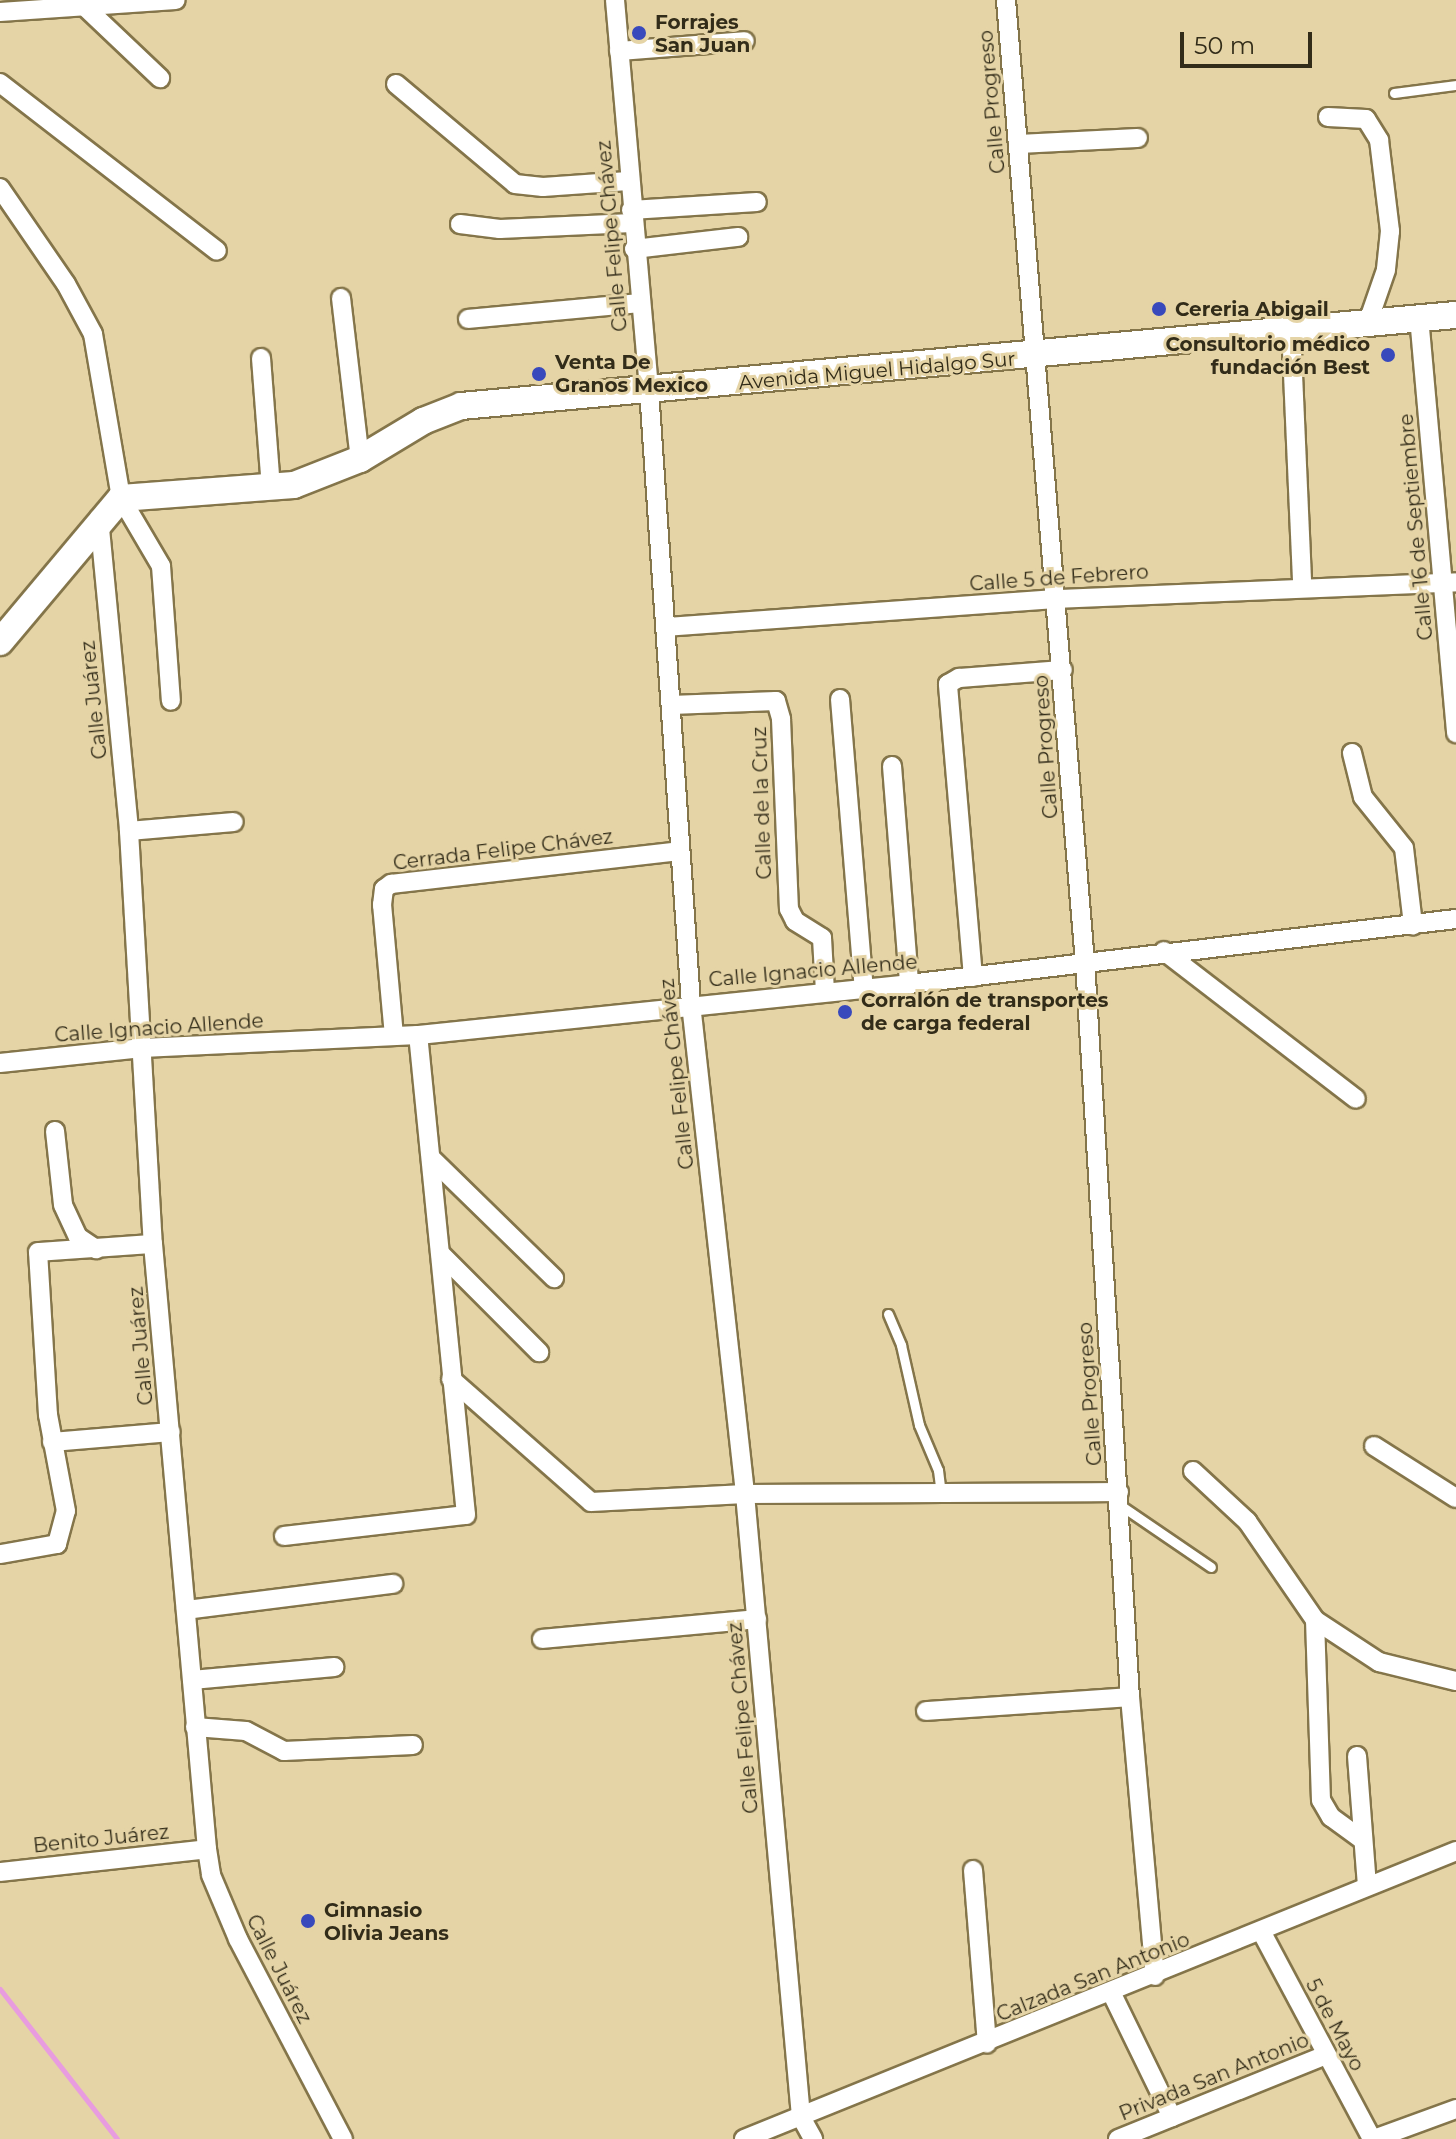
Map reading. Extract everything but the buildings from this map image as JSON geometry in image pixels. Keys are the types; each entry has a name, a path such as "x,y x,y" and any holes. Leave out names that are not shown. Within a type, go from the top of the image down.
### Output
{"main road":[{"name":"Avenida Miguel Hidalgo Sur","path":"121,498 271,488 308,480 360,459 423,421 461,406 1034,357 1291,328 1456,315"},
{"path":"0,642 99,518 121,498"}],"street":[{"path":"0,12 176,0"},
{"name":"Calle Felipe Chávez","path":"615,0 631,216 649,390 691,1004 745,1494 801,2117 813,2139"},
{"name":"Calle Progreso","path":"1006,0 1063,670 1085,962 1130,1697 1155,1976"},
{"path":"84,6 160,78"},
{"path":"619,51 745,41"},
{"path":"0,83 217,251"},
{"path":"396,84 515,184 543,187 628,181"},
{"path":"1328,117 1366,119 1379,140 1390,231 1386,270 1368,322"},
{"path":"1018,144 1138,138"},
{"path":"0,188 66,284 93,334 121,498 160,559 171,701"},
{"path":"460,224 500,229 757,202"},
{"path":"634,249 738,237"},
{"path":"341,298 360,459"},
{"path":"468,319 639,303"},
{"name":"Calle 16 de Septiembre","path":"1419,317 1449,582 1456,733"},
{"path":"1291,328 1302,585"},
{"path":"261,358 271,488"},
{"name":"Calle Juárez","path":"99,518 129,831 153,1244 207,1849 220,1900 238,1939 343,2139"},
{"name":"Calle 5 de Febrero","path":"666,627 1057,599 1302,585 1449,582"},
{"path":"973,977 948,684 959,678 1063,670"},
{"path":"840,699 864,988"},
{"name":"Calle de la Cruz","path":"671,705 776,701 781,719 789,909 795,921 822,938 825,992"},
{"path":"1352,753 1363,797 1404,848 1413,925"},
{"path":"892,766 909,984"},
{"path":"129,831 234,822"},
{"name":"Cerrada Felipe Chávez","path":"394,1036 382,905 384,889 391,884 679,851"},
{"name":"Calle Ignacio Allende","path":"0,1063 142,1048 418,1035 691,1004 973,977 1164,951 1456,919"},
{"path":"1164,951 1356,1099"},
{"path":"284,1536 466,1515 418,1035"},
{"path":"55,1131 66,1214 78,1237 96,1249"},
{"path":"431,1158 554,1278"},
{"path":"1,1554 39,1550 57,1544 64,1533 64,1486 52,1442 35,1258 45,1251 153,1244"},
{"path":"441,1254 539,1352"},
{"name":"Calle Progreso","path":"451,1379 591,1502 745,1494 941,1493 1119,1499"},
{"path":"52,1442 171,1432"},
{"path":"1374,1446 1456,1498"},
{"path":"1193,1471 1247,1521 1315,1620 1379,1662 1456,1681"},
{"path":"186,1610 393,1584"},
{"path":"542,1639 757,1619"},
{"path":"1315,1620 1321,1800 1331,1817 1363,1840"},
{"path":"192,1680 334,1667"},
{"path":"926,1711 1130,1697"},
{"path":"195,1727 237,1729 284,1751 413,1745"},
{"path":"1357,1756 1367,1885"},
{"name":"Benito Juárez","path":"0,1872 207,1849"},
{"name":"Calzada San Antonio","path":"744,2139 1112,1994 1367,1885 1456,1851"},
{"path":"973,1870 987,2043"},
{"name":"5 de Mayo","path":"1261,1931 1373,2139"},
{"path":"1112,1994 1172,2117"},
{"name":"Privada San Antonio","path":"1118,2139 1326,2055"},
{"path":"1373,2139 1409,2134 1456,2109"}],"lane":[{"path":"1394,93 1456,85"},
{"path":"888,1314 901,1345 919,1425 938,1470 941,1493"},
{"path":"1119,1499 1211,1567"}],"waterway":[{"path":"0,1989 117,2139"}],"place":[{"name":"Forrajes San Juan","path":"639,33"},
{"name":"Cereria Abigail","path":"1159,309"},
{"name":"Consultorio médico fundación Best","path":"1388,355"},
{"name":"Venta De Granos Mexico","path":"539,374"},
{"name":"Corralón de transportes de carga federal","path":"845,1012"},
{"name":"Gimnasio Olivia Jeans","path":"308,1921"}]}
